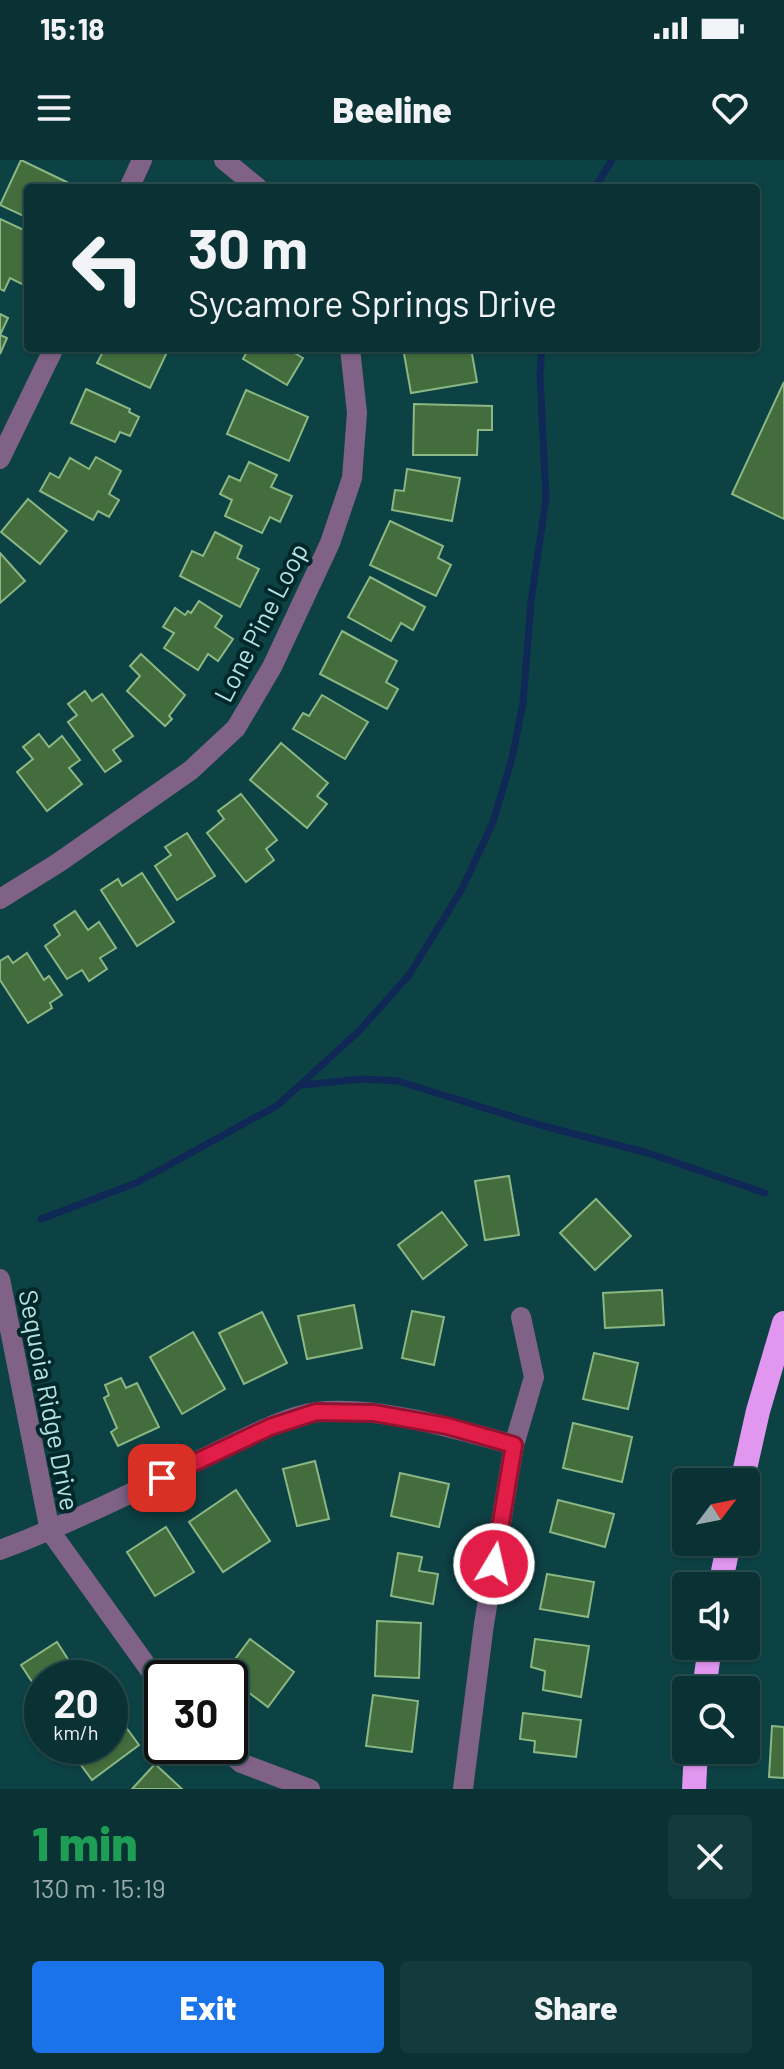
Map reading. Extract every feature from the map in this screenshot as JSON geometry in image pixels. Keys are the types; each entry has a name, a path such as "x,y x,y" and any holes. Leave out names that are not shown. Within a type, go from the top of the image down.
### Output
{"highway":[{"path":"745,1468 784,1323"},
{"path":"694,1789 695,1764"}],"street":[{"path":"131,184 142,160"},
{"path":"224,160 253,184"},
{"path":"0,459 52,352"},
{"name":"Lone Pine Loop","path":"0,899 58,863 191,770 236,728 272,667 330,543 352,478 357,413 350,352"},
{"name":"Sequoia Ridge Drive","path":"0,1279 50,1531 144,1662"},
{"path":"463,1789 484,1624 514,1445 534,1377 521,1317"},
{"path":"0,1550 50,1531 270,1427 316,1412 374,1413 447,1426 514,1445"},
{"path":"244,1764 310,1789"}],"building":[{"path":"21,160 71,184 24,184 24,216 0,205"},
{"path":"0,219 24,230 24,285 10,278 4,291 0,289"},
{"path":"0,314 8,318 0,335"},
{"path":"0,335 7,338 0,354"},
{"path":"103,352 167,352 150,388 97,363"},
{"path":"247,352 293,352 303,358 287,385 243,359"},
{"path":"404,352 472,352 477,382 411,393"},
{"path":"784,382 784,519 732,494"},
{"path":"86,389 130,409 129,412 139,417 130,436 120,432 115,442 71,423"},
{"path":"246,390 308,417 289,461 227,434"},
{"path":"414,404 492,406 492,430 478,430 477,455 413,455"},
{"path":"96,457 121,471 109,494 119,500 109,517 98,511 93,520 40,491 50,473 59,478 70,458 89,469"},
{"path":"249,462 277,475 271,487 292,496 280,522 270,517 262,533 225,516 232,500 220,494 229,476 240,481"},
{"path":"407,469 460,478 452,521 392,510 395,490 404,491"},
{"path":"28,499 67,531 40,564 1,532"},
{"path":"390,521 443,546 438,558 451,565 436,596 370,565"},
{"path":"215,532 242,546 237,558 259,569 240,607 180,576 192,551 203,556"},
{"path":"0,553 25,581 0,603"},
{"path":"370,577 425,607 413,630 401,623 391,641 348,617"},
{"path":"199,601 222,616 215,627 233,639 218,661 208,654 198,670 164,648 174,633 163,627 175,608 185,615 188,611 191,613"},
{"path":"342,631 397,661 386,682 398,689 387,709 320,674"},
{"path":"141,654 185,695 165,726 127,691 140,676 130,666"},
{"path":"85,691 92,701 102,694 133,736 113,750 121,761 105,772 68,722 77,715 68,704"},
{"path":"322,695 368,722 345,759 293,729 303,713 309,716"},
{"path":"39,734 49,747 62,736 80,760 69,768 82,784 47,811 17,772 33,759 23,747"},
{"path":"281,743 328,783 317,796 327,804 307,828 250,780"},
{"path":"241,794 277,840 266,849 274,860 246,882 207,833 224,819 218,811"},
{"path":"187,833 215,876 177,900 155,866 171,855 165,847"},
{"path":"142,873 174,922 137,946 101,890 118,879 122,886"},
{"path":"75,911 88,930 99,922 116,948 100,958 107,969 89,981 82,970 67,979 45,946 60,935 54,925"},
{"path":"27,953 44,980 49,976 62,995 50,1003 52,1008 28,1023 0,980 0,961 8,956 13,963"},
{"path":"509,1176 519,1235 485,1240 475,1181"},
{"path":"596,1199 631,1236 595,1270 560,1233"},
{"path":"442,1212 467,1245 423,1279 398,1245"},
{"path":"662,1290 664,1325 605,1328 603,1293"},
{"path":"354,1305 362,1348 307,1359 298,1316"},
{"path":"412,1311 444,1317 434,1365 402,1358"},
{"path":"262,1312 287,1363 244,1384 219,1333"},
{"path":"193,1332 225,1389 182,1414 150,1357"},
{"path":"594,1353 638,1363 628,1409 583,1399"},
{"path":"121,1378 126,1388 137,1383 159,1427 118,1446 111,1432 117,1428 104,1398 109,1395 105,1385"},
{"path":"573,1423 632,1437 622,1482 563,1468"},
{"path":"315,1461 329,1519 297,1526 283,1469"},
{"path":"400,1473 449,1484 439,1527 391,1516"},
{"path":"236,1490 270,1541 223,1572 189,1522"},
{"path":"558,1500 614,1514 605,1547 550,1532"},
{"path":"166,1527 194,1572 155,1596 127,1552"},
{"path":"398,1553 422,1557 419,1571 438,1574 433,1604 391,1596"},
{"path":"547,1574 594,1582 588,1617 540,1609"},
{"path":"377,1621 421,1623 419,1678 375,1676"},
{"path":"250,1639 294,1672 268,1707 248,1692 248,1660 234,1660"},
{"path":"535,1639 589,1646 581,1697 543,1690 545,1671 531,1667"},
{"path":"57,1642 68,1660 29,1660"},
{"path":"373,1695 418,1701 412,1752 366,1746"},
{"path":"523,1713 581,1720 576,1757 534,1752 535,1741 520,1739"},
{"path":"772,1726 784,1727 784,1778 769,1777"},
{"path":"128,1730 139,1745 128,1753"},
{"path":"80,1764 113,1764 92,1780"},
{"path":"155,1764 182,1789 132,1789"}],"waterway":[{"path":"597,184 612,160"},
{"path":"41,1219 136,1183 278,1105 359,1031 409,975 462,889 493,822 512,758 523,703 531,602 546,498 542,352"},
{"path":"303,1085 362,1079 398,1081 536,1124 648,1153 765,1193"}],"route":[{"path":"162,1478 270,1427 316,1412 374,1413 447,1426 514,1445 494,1564"}]}
